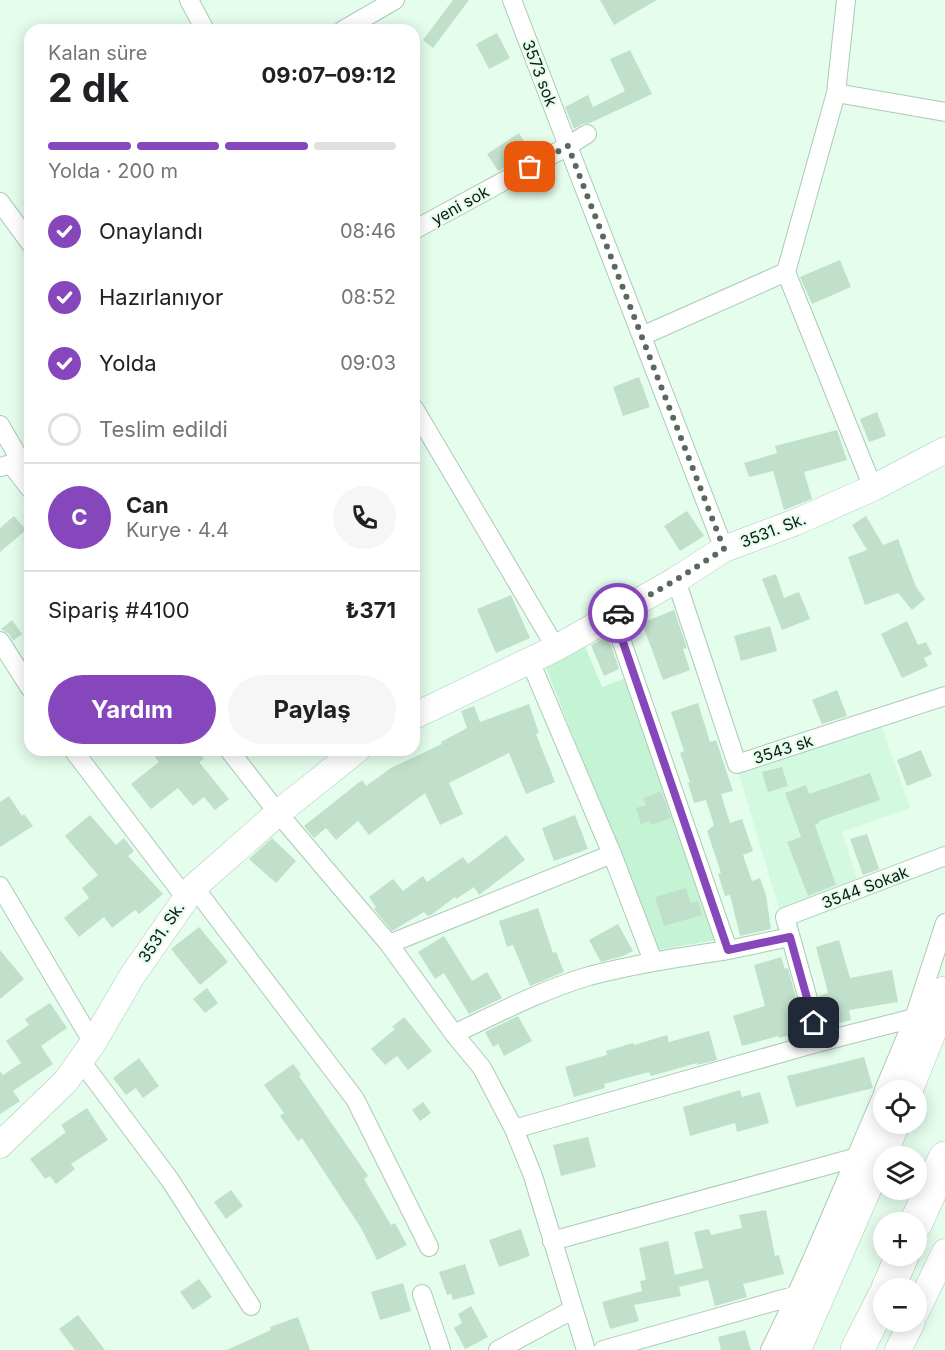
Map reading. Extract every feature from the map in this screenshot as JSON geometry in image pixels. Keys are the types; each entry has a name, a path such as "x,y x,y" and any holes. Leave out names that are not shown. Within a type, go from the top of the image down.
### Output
{"highway":[{"path":"910,1080 945,993"},
{"path":"794,1350 889,1134"},
{"path":"921,1212 945,1158"},
{"path":"857,1350 873,1319"}],"street":[{"path":"189,0 202,24"},
{"path":"353,24 395,0"},
{"name":"3573 sok","path":"512,0 724,549"},
{"path":"846,0 836,93 786,272 873,488"},
{"path":"836,93 945,112"},
{"name":"yeni sok","path":"420,227 587,134"},
{"path":"0,202 24,232"},
{"path":"642,336 786,272"},
{"path":"420,418 556,648"},
{"path":"0,425 24,478"},
{"name":"3531. Sk.","path":"420,713 556,648 676,580 724,549 796,522 873,488 945,450"},
{"name":"3543 sk","path":"676,580 737,765 945,696"},
{"path":"614,616 728,950"},
{"path":"0,641 24,679"},
{"path":"530,661 612,854 653,960"},
{"path":"78,756 355,1098 429,1247"},
{"path":"234,756 278,813 389,944 454,1034 482,1068 514,1129 533,1176 585,1350"},
{"name":"3531. Sk.","path":"0,1145 66,1081 87,1052 132,976 189,892 278,813 349,756"},
{"path":"389,944 612,854"},
{"name":"3544 Sokak","path":"790,937 785,917 945,856"},
{"path":"0,886 87,1052 251,1306"},
{"path":"889,1080 914,1018 945,923"},
{"path":"454,1034 523,1000 586,977 653,960 728,950 790,937 820,1042"},
{"path":"514,1129 820,1042 914,1018"},
{"path":"770,1350 797,1295 873,1116"},
{"path":"552,1240 854,1158"},
{"path":"937,1289 945,1252"},
{"path":"422,1294 441,1350"},
{"path":"603,1350 797,1295"},
{"path":"498,1350 572,1310"},
{"path":"898,1350 907,1332"}],"shaded area":[{"path":"584,644 602,687 626,678 721,939 658,950 544,663"},
{"path":"882,727 910,808 842,832 859,884 779,909 738,771"}],"building":[{"path":"453,0 469,0 433,48 423,40"},
{"path":"600,0 657,0 614,25"},
{"path":"497,33 510,58 489,69 476,44"},
{"path":"630,50 652,94 574,129 565,107 588,95 593,107 625,91 610,59"},
{"path":"519,133 531,153 498,171 487,154"},
{"path":"840,260 851,287 812,304 800,277"},
{"path":"639,377 650,407 623,416 613,387"},
{"path":"877,412 886,436 869,442 860,419"},
{"path":"837,430 847,460 804,472 812,499 784,510 773,471 749,477 744,463 777,453 775,446"},
{"path":"687,511 704,536 680,551 664,526"},
{"path":"14,516 24,528 24,532 0,552 0,528"},
{"path":"866,516 883,545 898,539 916,587 925,599 912,610 898,593 865,605 848,557 867,550 852,525"},
{"path":"776,574 784,598 799,592 810,619 782,630 762,579"},
{"path":"511,595 530,638 496,653 477,609"},
{"path":"674,610 687,648 683,649 690,670 663,680 642,623"},
{"path":"12,620 22,634 13,641 9,634 1,629"},
{"path":"907,621 918,645 926,642 932,654 924,658 928,666 902,678 881,634"},
{"path":"770,626 777,651 741,661 734,636"},
{"path":"608,636 619,669 604,676 591,645"},
{"path":"837,690 847,716 822,724 812,700"},
{"path":"698,703 710,742 716,740 733,791 721,794 730,823 742,819 753,851 743,855 752,881 760,878 766,895 771,929 740,936 730,895 725,896 718,874 721,873 707,831 714,825 706,800 694,803 688,783 690,782 680,753 684,751 671,712"},
{"path":"529,704 539,733 536,734 555,782 526,794 509,753 449,783 463,814 440,825 425,793 369,835 358,821 336,840 326,828 314,838 304,826 362,780 366,786 391,768 420,756 467,728 461,711 474,706 480,722"},
{"path":"921,750 932,776 907,786 897,760"},
{"path":"202,756 204,759 199,762 229,799 215,810 204,797 193,806 178,788 151,809 131,784 159,762 155,757"},
{"path":"782,767 788,786 768,792 762,772"},
{"path":"870,773 880,800 819,821 815,825 836,885 808,896 787,842 801,837 785,793 806,785 809,794"},
{"path":"661,791 671,818 651,825 650,821 641,824 636,808 646,805 643,798"},
{"path":"9,796 22,816 24,814 33,826 0,847 0,802"},
{"path":"90,815 116,845 124,838 134,851 128,856 163,894 139,914 135,910 112,928 104,917 79,937 64,918 89,898 82,888 98,875 65,836"},
{"path":"575,815 588,849 554,861 542,828"},
{"path":"867,834 879,869 863,875 850,839"},
{"path":"506,835 525,860 479,895 474,887 456,899 455,897 431,915 428,916 424,912 392,931 374,909 376,907 369,897 393,879 403,891 423,876 427,882 463,857 468,864"},
{"path":"272,838 296,861 276,883 249,859"},
{"path":"686,888 691,903 698,901 702,915 664,926 655,897"},
{"path":"538,908 553,953 556,952 564,972 530,986 513,945 507,947 499,921"},
{"path":"618,924 633,951 601,962 589,940"},
{"path":"199,927 228,962 200,985 171,949"},
{"path":"444,936 472,981 487,972 502,998 469,1014 444,973 435,979 418,952"},
{"path":"839,940 850,978 892,970 898,1002 849,1010 851,1020 827,1026 819,996 828,993 816,947"},
{"path":"0,950 24,979 0,999"},
{"path":"781,957 785,969 788,968 805,1031 742,1046 733,1016 765,1006 754,965"},
{"path":"207,988 218,1003 205,1013 193,999"},
{"path":"50,1003 67,1028 41,1046 53,1064 13,1091 20,1101 0,1114 0,1071 3,1075 21,1063 6,1041 29,1025 25,1019"},
{"path":"518,1016 532,1041 504,1056 498,1044 493,1047 485,1032"},
{"path":"404,1017 432,1051 408,1070 397,1056 385,1065 371,1049 395,1029 392,1027"},
{"path":"709,1031 717,1060 651,1076 649,1072 604,1084 605,1088 574,1097 565,1067 607,1055 606,1051 633,1043 634,1045 667,1035 669,1042"},
{"path":"864,1057 873,1088 796,1107 787,1076"},
{"path":"139,1058 159,1086 143,1098 136,1088 126,1095 113,1078"},
{"path":"293,1064 368,1176 364,1179 391,1225 395,1223 407,1245 377,1260 361,1228 302,1138 298,1141 280,1116 284,1113 264,1085"},
{"path":"740,1090 742,1097 760,1092 769,1123 737,1132 735,1123 690,1136 683,1107"},
{"path":"423,1102 431,1113 420,1121 412,1110"},
{"path":"87,1108 108,1140 71,1164 75,1169 56,1184 50,1176 45,1179 30,1159 66,1132 61,1125"},
{"path":"588,1137 596,1167 561,1176 553,1145"},
{"path":"231,1190 243,1206 226,1219 214,1202"},
{"path":"766,1210 775,1256 779,1255 784,1274 743,1284 747,1297 715,1306 708,1280 679,1287 681,1296 634,1305 639,1321 610,1329 602,1302 642,1291 640,1281 646,1280 639,1248 668,1241 675,1275 703,1268 694,1232 709,1229 711,1235 742,1228 739,1215"},
{"path":"521,1229 530,1256 499,1267 489,1240"},
{"path":"465,1264 475,1294 453,1300 451,1294 447,1295 439,1272"},
{"path":"199,1279 212,1297 193,1310 180,1292"},
{"path":"403,1283 411,1311 380,1320 371,1292"},
{"path":"471,1306 488,1337 465,1349 454,1328 462,1323 458,1314"},
{"path":"78,1315 105,1350 75,1350 59,1329"},
{"path":"298,1317 310,1350 227,1350 271,1330 270,1327"},
{"path":"745,1330 751,1350 721,1350 718,1337"}],"way so far":[{"path":"530,167 568,146 724,549 618,613"}],"route":[{"path":"618,613 614,616 728,950 790,937 814,1023"}]}
